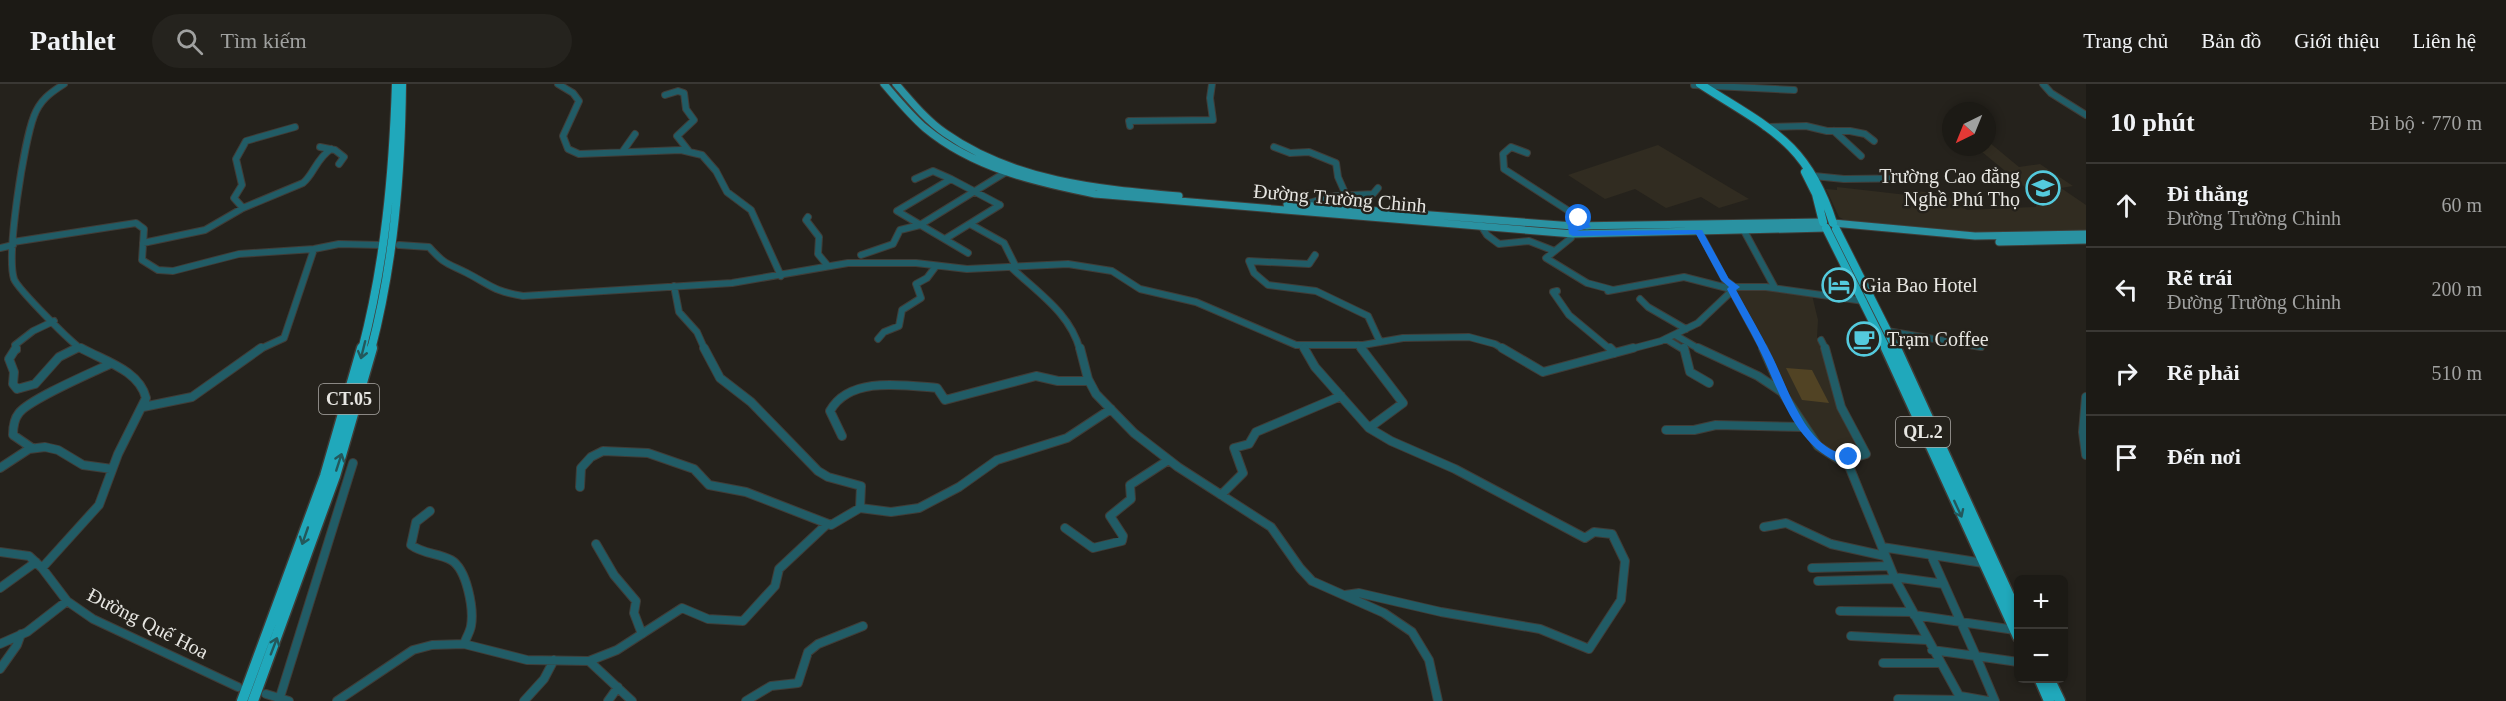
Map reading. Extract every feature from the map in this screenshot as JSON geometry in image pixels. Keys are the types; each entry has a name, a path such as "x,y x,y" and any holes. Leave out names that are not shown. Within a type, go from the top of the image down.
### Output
{"highway":[{"name":"CT.05","path":"242,701 296,562 358,371 383,258 393,189 396,84"},
{"name":"CT.05","path":"253,701 321,519 369,367 401,186 402,84"},
{"name":"QL.2","path":"1697,85 1764,127 1797,153 1814,176 1830,225 1887,331 2014,604"},
{"name":"QL.2","path":"1697,85 1763,131 1797,160 1830,225 2015,629"},
{"path":"2040,683 2049,701"},
{"path":"2051,683 2060,701"}],"main road":[{"name":"Đường Trường Chinh","path":"884,84 916,120 955,149 1006,172 1130,198 1573,230 1699,231 1741,226"},
{"name":"Đường Trường Chinh","path":"896,84 925,117 972,150 1048,180 1133,192 1302,205 1480,224"},
{"path":"916,120 925,117"},
{"name":"Đường Trường Chinh","path":"1830,225 1979,242 2086,240"},
{"name":"Đường Trường Chinh","path":"1573,230 1587,227 1830,225 1975,236 2086,234"}],"street":[{"path":"0,588 39,565 99,505 112,470 146,398 139,381 78,348 54,321 32,304 16,284 13,244 28,136 34,115 45,96 64,84"},
{"path":"558,84 573,93 579,101 563,136 568,149 579,154 688,150 702,155 716,171 727,192 751,210 781,276"},
{"path":"1130,126 1129,121 1214,120 1210,98 1212,84"},
{"path":"1697,85 1794,90 1792,84"},
{"path":"2043,84 2057,97 2086,115"},
{"path":"665,94 678,91 684,93 686,109 694,120 677,136 688,150"},
{"path":"1764,127 1806,126 1862,133 1874,141"},
{"path":"243,208 234,198 242,185 236,159 246,141 295,127"},
{"path":"1834,131 1861,156"},
{"path":"623,151 635,134"},
{"path":"320,147 343,155 339,164"},
{"path":"1274,147 1290,153 1307,151 1336,164 1338,177 1346,195"},
{"path":"1527,153 1511,147 1503,154 1504,169 1575,214 1587,227"},
{"path":"143,243 205,230 243,208 306,182 310,177 310,170 319,158 331,149"},
{"path":"915,179 933,171 1000,205 945,239"},
{"path":"861,255 891,246 900,230 920,225 1006,172"},
{"path":"1814,176 1843,179 1927,178"},
{"path":"951,179 897,211 968,253"},
{"path":"1302,205 1323,198 1373,194 1378,188"},
{"path":"808,217 806,220 819,237 818,254 828,266"},
{"path":"0,248 136,223 144,229 142,260 151,267 166,271 239,254 314,249 339,244 381,245"},
{"path":"970,224 1004,243 1014,267 1064,316 1078,340 1088,381 1111,409 1167,461 1277,532 1296,565 1311,579 1388,614 1415,635 1431,660 1438,701"},
{"path":"1480,224 1502,245 1528,240 1552,250"},
{"path":"1741,226 1775,288"},
{"path":"1573,230 1564,245 1552,250 1546,256 1587,283 1606,286 1610,291 1684,278 1733,288 1749,285 1864,301"},
{"path":"1699,231 1725,280 1733,288 1768,358 1782,392 1804,427 1818,446 1850,467 1894,578 1932,650 1962,699"},
{"path":"399,245 429,247 444,264 467,273 497,292 512,296 584,294 674,286 732,284 828,266 867,262 916,263 967,269 1068,264 1112,270 1140,289 1196,302 1288,343 1303,346 1358,345 1442,336 1472,338 1495,344 1543,372 1666,339 1698,323 1733,288"},
{"path":"143,407 172,405 201,395 251,354 284,338 314,249"},
{"path":"1315,255 1309,264 1249,261 1255,277 1273,288 1315,291 1368,316 1380,342"},
{"path":"878,339 884,332 899,326 902,310 921,298 916,284 927,278 936,266"},
{"path":"674,286 679,312 697,332 711,365 722,381 758,410 818,471 828,477 861,486 860,508"},
{"path":"1557,291 1553,292 1553,296 1567,314 1615,353"},
{"path":"1640,299 1648,307 1686,329"},
{"path":"54,321 33,331 15,345 17,350 9,359 13,370 12,384 19,390 36,383 53,367 58,358 78,348"},
{"path":"1887,331 1981,347"},
{"path":"1675,334 1717,359 1758,376 1782,392"},
{"path":"1666,339 1684,348 1690,372 1709,383"},
{"path":"1821,340 1829,357 1841,407 1866,453 1843,461"},
{"path":"1358,345 1403,404 1369,428"},
{"path":"1303,346 1315,367 1369,428 1465,474 1586,538 1594,532 1612,534 1625,561 1620,603 1589,649 1547,632 1520,625 1442,612 1359,593 1346,595"},
{"path":"110,364 62,387 18,414 12,428 13,435 32,448 55,449 83,465 112,470"},
{"path":"842,436 830,411 837,397 852,391 901,385 937,388 945,400 1035,376 1058,381 1088,381"},
{"path":"1221,495 1244,473 1233,451 1236,446 1249,444 1254,433 1341,396"},
{"path":"2086,397 2084,432 2086,454"},
{"path":"580,487 580,468 597,453 610,450 648,453 694,469 709,485 746,492 826,525 831,525 860,508 891,512 919,508 959,487 997,460 1067,438 1111,409"},
{"path":"1666,430 1694,430 1716,425 1804,427"},
{"path":"0,468 32,448"},
{"path":"1065,528 1094,548 1122,541 1123,536 1110,516 1131,499 1130,485 1167,461"},
{"path":"266,694 286,700 354,463"},
{"path":"430,511 416,522 411,544 420,550 451,561 460,569 465,584 471,622 464,644"},
{"path":"1764,526 1786,523 1797,526 1803,533 1832,544 1885,556"},
{"path":"337,701 413,650 432,645 464,644 513,658 589,661 617,650 682,608 708,619 743,621 775,586 779,569 826,525"},
{"path":"596,544 601,548 614,575 636,601 634,613 642,634"},
{"path":"1882,547 1983,563"},
{"path":"0,552 29,556 39,565"},
{"path":"1931,555 1995,701"},
{"name":"Đường Quế Hoa","path":"39,565 67,601 108,627 238,687"},
{"path":"1812,568 1847,565 1889,566"},
{"path":"1818,581 1894,578 1944,584"},
{"path":"0,644 21,634 67,601"},
{"path":"1840,611 1913,614 2014,632"},
{"path":"746,701 771,686 798,683 808,652 818,644 863,626"},
{"path":"0,669 17,645 21,634"},
{"path":"1851,636 1927,640"},
{"path":"1932,650 2014,661"},
{"path":"524,701 544,679 554,660"},
{"path":"589,661 632,701"},
{"path":"1883,663 1941,663"},
{"path":"608,701 618,687"},
{"path":"1898,699 1988,701"}],"shaded area":[{"path":"1658,145 1749,199 1719,208 1701,197 1666,208 1635,189 1605,199 1568,175"},
{"name":"Trường Cao đẳng Nghề Phú Thọ","path":"1996,148 2019,167 2040,164 2073,186 2061,188 2086,205 2086,230 1989,233 1845,220 1839,217 1826,189 1837,190 1837,187 1916,196 1914,191 1937,193 1959,202 1967,210 2036,207 2038,198 1987,156 1996,156"},
{"path":"1750,286 1812,295 1818,320 1817,337 1841,416 1859,452 1838,456 1819,444 1810,432 1734,289"},
{"path":"1786,368 1812,370 1829,403 1802,400"}],"place":[{"name":"Trường Cao đẳng Nghề Phú Thọ","path":"2043,188"},
{"name":"Gia Bao Hotel","path":"1839,285"},
{"name":"Trạm Coffee","path":"1864,339"}],"route":[{"path":"1579,218 1587,227 1573,226 1573,234 1699,231 1725,280 1736,287 1731,289 1768,358 1782,392 1804,427 1821,449 1843,461 1849,457"}]}
